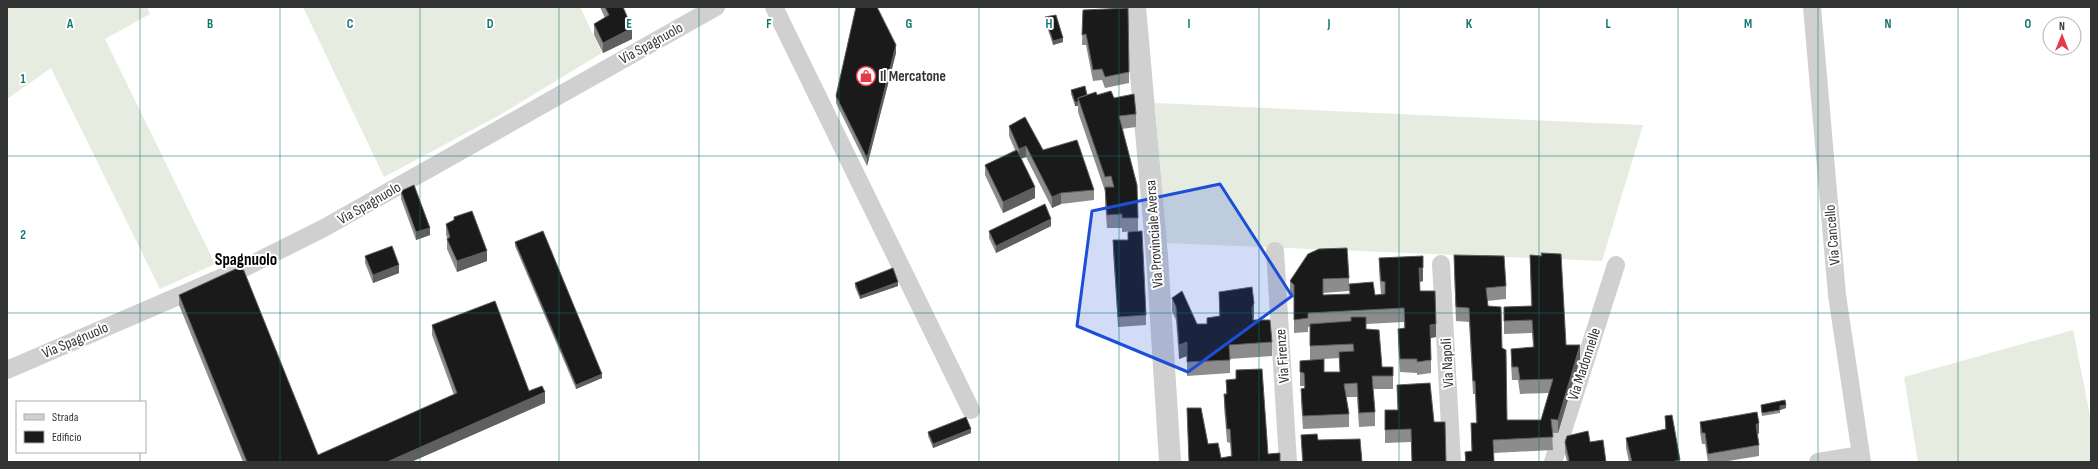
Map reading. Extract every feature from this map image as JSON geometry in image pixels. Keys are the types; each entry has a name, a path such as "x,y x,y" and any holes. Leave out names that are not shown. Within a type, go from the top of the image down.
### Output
{"street":[{"name":"Via Spagnuolo","path":"7,370 246,267 324,228 716,7"},
{"path":"774,7 971,410"},
{"name":"Via Provinciale Aversa","path":"1135,7 1157,256 1170,462"},
{"name":"Via Cancello","path":"1812,7 1837,295 1861,459"},
{"name":"Via Firenze","path":"1275,251 1288,462"},
{"name":"Via Napoli","path":"1441,264 1452,462"},
{"name":"Via Madonnelle","path":"1553,462 1616,265"},
{"path":"1818,462 1861,459"}],"highlighted area":[{"path":"1220,184 1292,296 1188,372 1077,326 1092,211"}],"shaded area":[{"path":"7,7 147,7 150,14 105,39 215,264 160,289 51,68 7,99"},
{"path":"303,7 580,7 602,53 498,116 384,177"},
{"path":"1155,103 1643,125 1602,261 1166,243"},
{"path":"2073,330 2091,420 2091,462 1918,462 1904,377"}],"building":[{"path":"605,7 623,7 632,28 603,43 594,24 609,15"},
{"name":"Il Mercatone","path":"856,7 877,7 896,45 867,158 836,96"},
{"path":"1128,8 1129,72 1105,77 1102,69 1093,70 1086,34 1082,35 1083,10"},
{"path":"1056,15 1063,38 1053,41 1045,17"},
{"path":"1085,86 1087,95 1078,98 1078,102 1075,102 1071,90"},
{"path":"1111,91 1114,98 1134,94 1136,114 1119,116 1137,185 1138,218 1122,218 1122,214 1107,215 1105,187 1114,187 1111,176 1105,177 1078,98 1096,92 1097,95"},
{"path":"1025,117 1043,150 1077,140 1094,190 1061,193 1052,197 1026,146 1019,149 1009,126"},
{"path":"1017,150 1035,187 1003,202 985,165"},
{"path":"414,185 430,228 416,232 401,191"},
{"path":"1045,204 1051,219 996,246 989,231"},
{"path":"472,211 487,251 457,261 447,239 450,237 446,224 454,220 454,217"},
{"path":"543,231 602,374 576,385 515,242"},
{"path":"1142,231 1146,315 1118,317 1113,240 1128,240 1128,232"},
{"path":"392,246 399,265 373,275 365,256"},
{"path":"1347,248 1349,278 1323,279 1323,295 1350,294 1349,284 1373,282 1375,295 1385,294 1385,282 1381,281 1379,258 1423,256 1423,268 1419,268 1420,291 1435,291 1436,324 1430,325 1431,360 1417,362 1417,359 1400,359 1398,329 1405,328 1404,308 1308,313 1308,318 1294,320 1294,285 1290,281 1308,254 1319,249"},
{"path":"1541,253 1561,254 1566,345 1580,345 1558,420 1551,419 1553,437 1493,440 1494,462 1466,462 1465,452 1472,451 1471,423 1477,423 1475,381 1473,381 1469,308 1456,307 1454,255 1504,256 1506,286 1486,288 1488,306 1501,307 1502,348 1506,350 1507,420 1541,420 1553,379 1520,380 1518,367 1512,367 1511,349 1534,347 1532,320 1504,321 1504,307 1532,306 1530,255 1542,256"},
{"path":"242,266 318,455 457,393 432,325 495,301 529,391 542,386 545,392 387,462 247,462 179,295"},
{"path":"893,268 898,282 860,296 855,283"},
{"path":"1252,287 1254,303 1252,308 1253,320 1270,320 1272,342 1229,345 1230,360 1187,362 1187,342 1179,345 1176,307 1172,298 1182,291 1197,324 1207,324 1207,318 1220,316 1219,292"},
{"path":"1351,317 1366,317 1366,329 1379,330 1382,367 1393,367 1393,376 1372,376 1375,412 1359,413 1357,383 1344,384 1349,414 1303,416 1301,389 1305,388 1304,373 1300,372 1300,361 1324,359 1324,372 1340,372 1339,352 1354,351 1353,344 1310,346 1310,324 1351,321"},
{"path":"1262,369 1268,454 1280,453 1280,462 1189,462 1187,408 1201,408 1208,444 1218,443 1221,458 1232,456 1230,429 1227,429 1224,394 1227,394 1226,380 1236,379 1236,370"},
{"path":"1430,383 1434,422 1445,422 1446,462 1412,462 1411,429 1385,430 1385,410 1398,410 1397,385"},
{"path":"1785,400 1786,405 1780,406 1780,410 1762,413 1761,405"},
{"path":"1757,412 1759,423 1756,425 1759,445 1708,454 1705,433 1702,433 1700,422"},
{"path":"1672,415 1680,460 1671,462 1632,462 1626,438 1666,429 1665,416"},
{"path":"966,417 971,429 933,444 928,432"},
{"path":"1588,431 1590,442 1603,440 1606,462 1568,462 1569,460 1565,442 1567,436"},
{"path":"1317,434 1318,440 1360,439 1362,462 1303,462 1301,435"}],"place":[{"name":"Il Mercatone","path":"866,76"}],"district":[{"name":"Spagnuolo","path":"246,259"}]}
